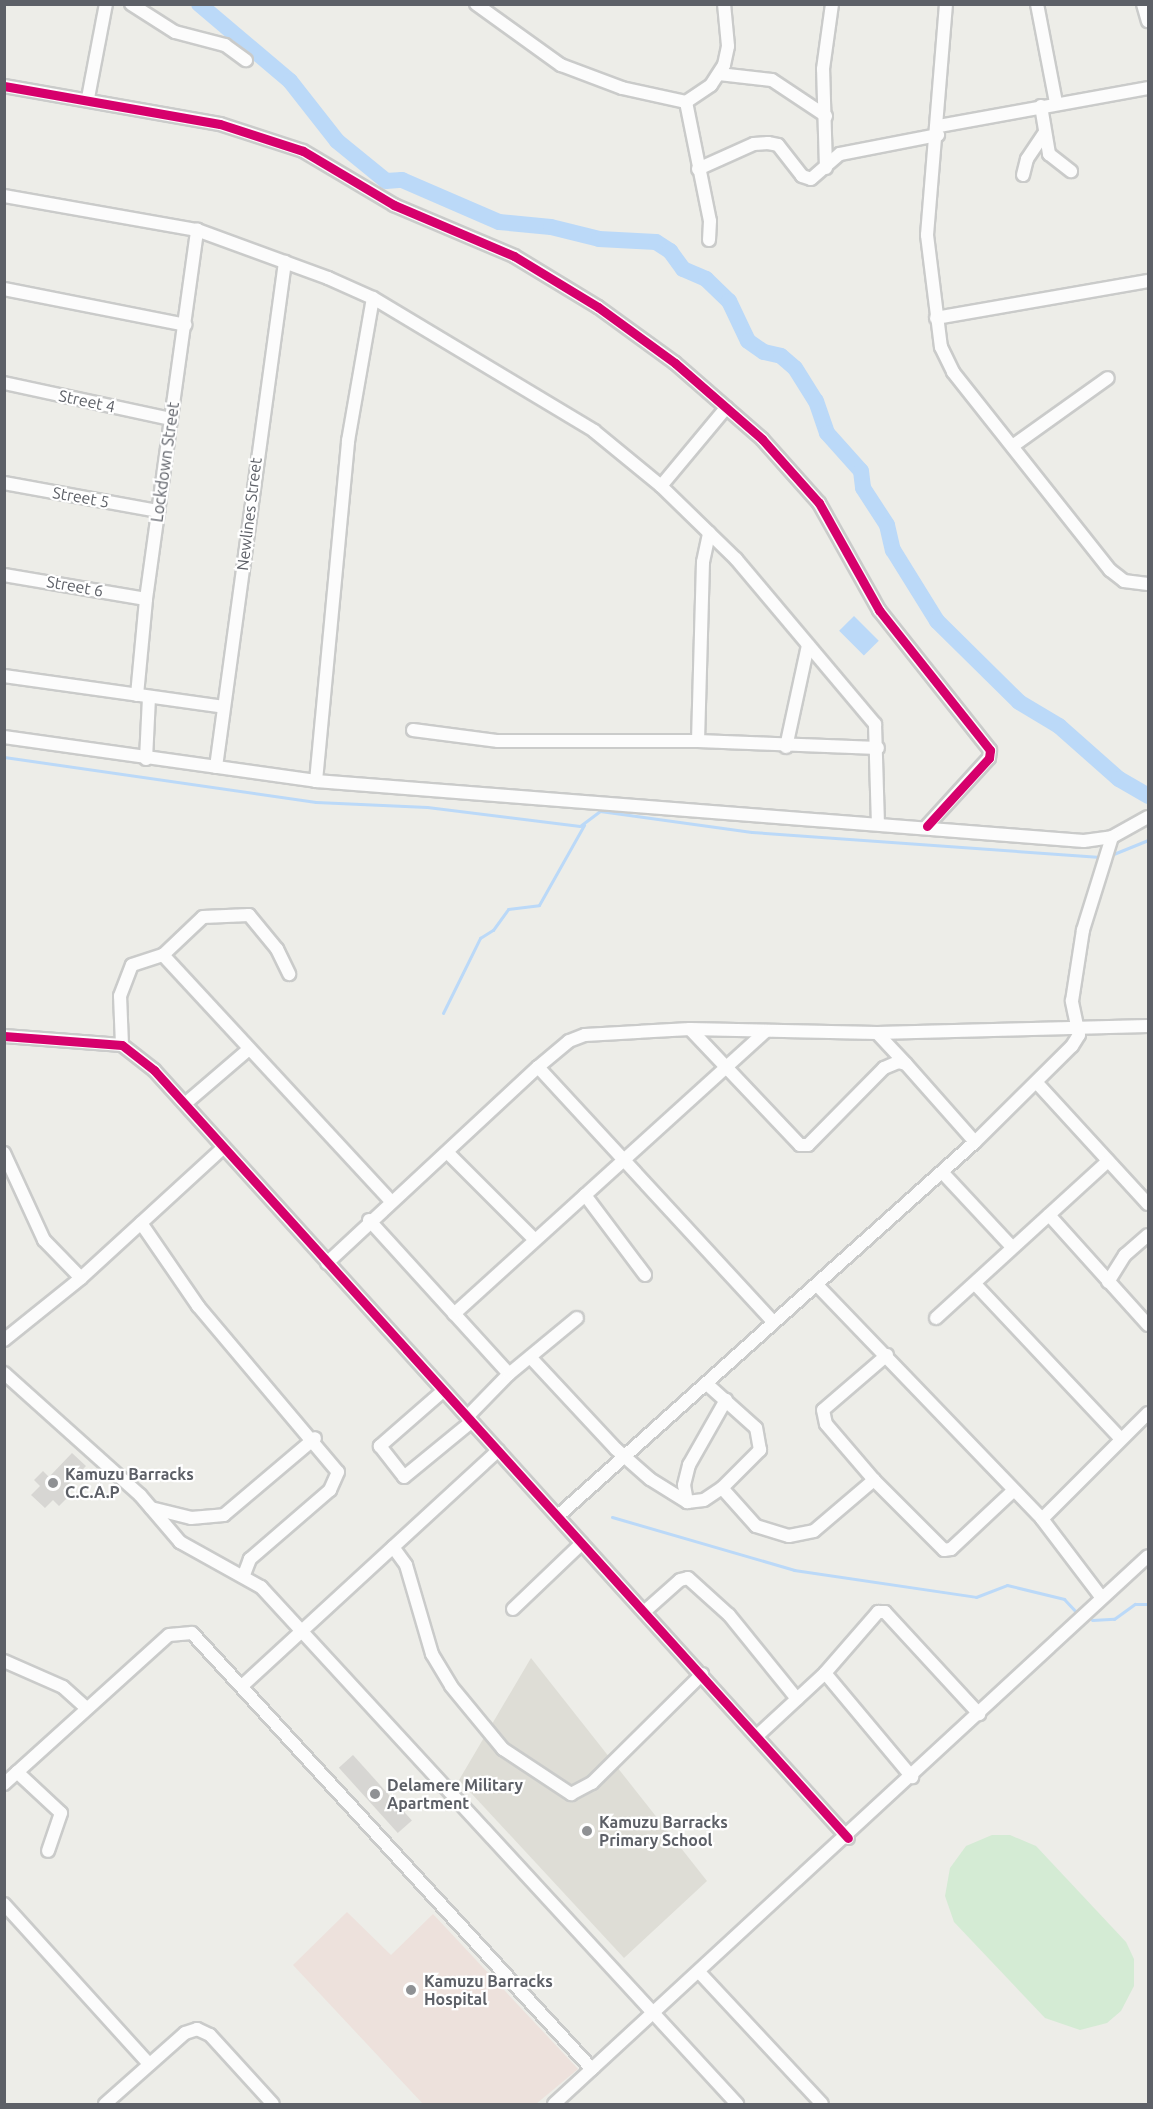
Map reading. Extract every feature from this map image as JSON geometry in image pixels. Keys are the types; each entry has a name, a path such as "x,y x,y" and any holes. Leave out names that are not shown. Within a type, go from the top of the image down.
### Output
{"street":[{"path":"88,98 106,4"},
{"path":"131,4 176,32 225,45 246,60"},
{"path":"476,4 561,65 622,88 686,102 700,96 719,74 728,46 724,4"},
{"path":"826,168 824,58 832,4"},
{"path":"946,4 939,48 938,131 927,235 936,318 946,360 1110,570 1124,581 1149,584"},
{"path":"1037,4 1056,103"},
{"path":"1143,4 1149,21"},
{"path":"719,74 772,80 826,116"},
{"path":"4,86 88,98 220,124 303,151 394,205 514,256 598,306 667,356 762,439 819,503 879,610 990,750 988,758 927,826"},
{"path":"698,169 754,144 768,143 789,154 806,179 826,168 840,154 853,149 1041,106 1149,88"},
{"path":"686,102 710,220 709,240"},
{"path":"1041,106 1045,132 1053,159 1071,171"},
{"path":"1023,175 1027,159 1045,132"},
{"path":"4,196 197,230 285,262 373,298 594,431 661,486 709,533 792,622 807,645 875,724 878,748 878,823"},
{"name":"Lockdown Street","path":"146,759 143,696 146,599 197,230"},
{"name":"Newlines Street","path":"216,767 285,262"},
{"path":"936,318 1149,281"},
{"path":"4,289 185,325"},
{"path":"315,781 348,441 373,298"},
{"path":"1014,445 1108,378"},
{"name":"Street 4","path":"4,383 170,419"},
{"path":"661,486 726,408"},
{"name":"Street 5","path":"4,483 158,511"},
{"path":"698,741 703,562 709,533"},
{"name":"Street 6","path":"4,575 146,599"},
{"path":"786,747 807,645"},
{"path":"4,675 224,707"},
{"path":"413,730 498,741 698,741 786,747 878,748"},
{"path":"4,737 146,759 315,781 927,826 1084,841 1112,837 1149,818"},
{"path":"558,1516 975,1142 1037,1083 1076,1041 1077,1027 1072,1001 1083,930 1112,837"},
{"path":"122,1045 122,986 132,965 163,955 203,917 244,912 277,949 289,974"},
{"path":"163,955 390,1200"},
{"path":"327,1263 390,1200 447,1153 538,1067 569,1041 585,1035 690,1029 877,1033 1149,1026"},
{"path":"690,1029 724,1068 804,1146 884,1068 906,1064"},
{"path":"454,1314 534,1239 766,1031"},
{"path":"877,1033 975,1142"},
{"path":"4,1036 122,1045 186,1103 327,1263 702,1674 848,1838"},
{"path":"186,1103 249,1049"},
{"path":"538,1067 625,1157 773,1322"},
{"path":"1037,1083 1149,1204"},
{"path":"4,1340 81,1278 224,1148"},
{"path":"4,1153 44,1240 81,1278"},
{"path":"447,1153 534,1239"},
{"path":"936,1318 975,1284 1011,1246 1108,1161"},
{"path":"942,1172 1011,1246"},
{"path":"585,1195 645,1275"},
{"path":"1049,1215 1149,1325"},
{"path":"369,1220 509,1374"},
{"path":"141,1223 198,1306 315,1438 336,1467 338,1481 250,1559 244,1575"},
{"path":"1108,1282 1132,1247 1149,1235"},
{"path":"975,1284 1120,1438"},
{"path":"817,1285 887,1355 1042,1520 1102,1598"},
{"path":"443,1391 380,1446 404,1477 469,1419 509,1374 577,1318"},
{"path":"887,1355 823,1410 826,1424 874,1480 944,1550 951,1549 1013,1491"},
{"path":"531,1358 624,1456 687,1502 704,1500 722,1488 760,1450 761,1440 744,1414 707,1384"},
{"path":"4,1373 150,1508 180,1542 244,1575 261,1587 737,2104"},
{"path":"687,1502 684,1485 689,1465 726,1400"},
{"path":"1042,1520 1120,1438 1149,1413"},
{"path":"150,1508 191,1518 225,1515 315,1438"},
{"path":"242,1686 498,1451"},
{"path":"722,1488 756,1526 789,1536 814,1531 874,1480"},
{"path":"513,1609 582,1543"},
{"path":"393,1547 406,1565 432,1654 451,1686 503,1749 571,1794 592,1783 702,1674"},
{"path":"554,2104 653,2012 848,1838 1149,1556"},
{"path":"644,1612 680,1580 688,1578 729,1615 797,1699"},
{"path":"757,1736 825,1673 871,1615 885,1612 979,1714"},
{"path":"4,1784 86,1708 177,1631 192,1633 592,2069"},
{"path":"4,1660 63,1687 86,1708"},
{"path":"825,1673 912,1777"},
{"path":"17,1772 61,1813 48,1851"},
{"path":"7,1911 149,2064"},
{"path":"699,1972 822,2104"},
{"path":"105,2104 185,2033 202,2030 273,2104"}],"shaded area":[{"name":"Kamuzu Barracks Primary School","path":"531,1658 707,1881 624,1958 459,1780"},
{"name":"Kamuzu Barracks Hospital","path":"347,1912 391,1955 433,1914 578,2069 536,2104 423,2104 293,1965"}],"green space":[{"path":"992,1835 1010,1835 1036,1846 1126,1942 1134,1959 1134,1986 1121,2011 1107,2023 1080,2030 1045,2018 954,1922 945,1896 950,1868 966,1846"}],"water":[{"path":"854,616 879,641 864,656 839,631"}],"building":[{"name":"Kamuzu Barracks C.C.A.P","path":"72,1453 86,1466 63,1490 69,1496 59,1506 53,1500 45,1508 31,1495 40,1486 34,1480 43,1471 49,1477"},
{"name":"Delamere Military Apartment","path":"353,1755 412,1820 398,1833 339,1768"}],"waterway":[{"path":"199,4 290,81 337,141 386,181 402,180 499,222 551,227 599,239 656,242 670,251 683,269 706,279 729,301 748,341 764,352 781,356 795,368 816,401 827,433 861,471 863,488 887,525 893,550 937,621 1019,702 1059,726 1119,779 1148,796"},
{"path":"4,757 316,802 427,807 580,826 600,811 752,832 1100,857"},
{"path":"443,1013 480,938 493,930 508,909 539,905 584,825"},
{"path":"1111,855 1148,840"},
{"path":"612,1517 794,1570 976,1597 1007,1585 1064,1599 1078,1614"},
{"path":"1092,1620 1114,1619 1135,1604 1148,1604"}],"cycle path":[{"path":"4,86 220,124 303,151 394,205 514,256 598,307 675,363 762,439 819,503 879,610 990,750 989,758 927,826"},
{"path":"4,1036 122,1045 154,1070 848,1838"}],"place":[{"name":"Kamuzu Barracks C.C.A.P","path":"53,1483"},
{"name":"Delamere Military Apartment","path":"375,1794"},
{"name":"Kamuzu Barracks Primary School","path":"587,1831"},
{"name":"Kamuzu Barracks Hospital","path":"411,1990"}]}
